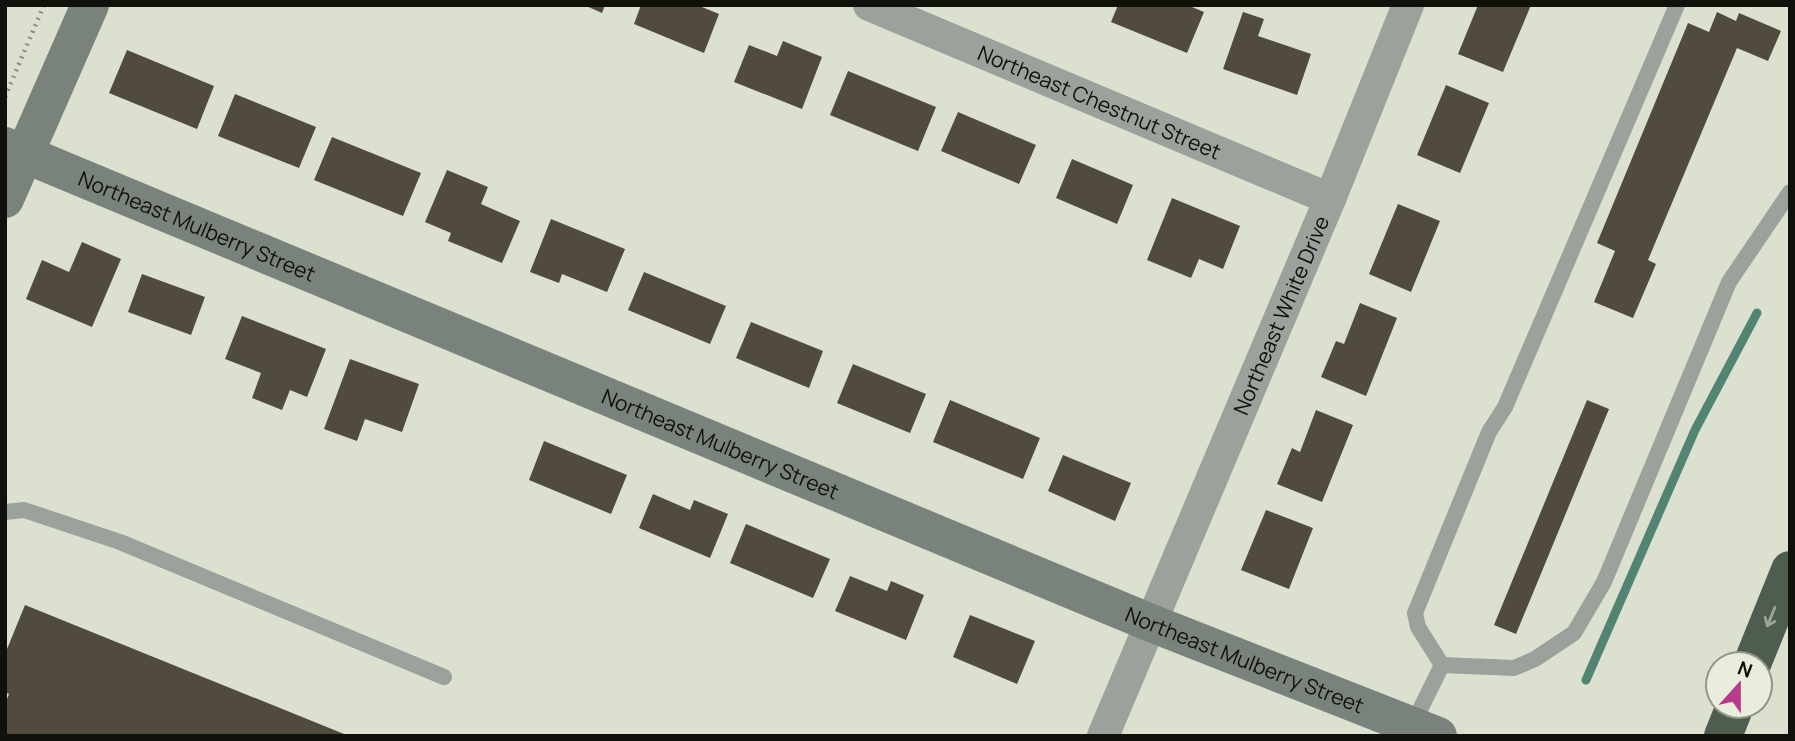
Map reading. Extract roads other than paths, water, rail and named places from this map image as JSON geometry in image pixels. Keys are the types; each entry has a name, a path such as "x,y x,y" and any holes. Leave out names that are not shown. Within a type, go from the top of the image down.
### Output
{"highway":[{"path":"1758,650 1790,569"}],"street":[{"path":"5,199 15,150 90,5"},
{"name":"Northeast Chestnut Street","path":"869,5 1330,199"},
{"name":"Northeast White Drive","path":"1103,736 1330,199 1408,5"},
{"name":"Northeast Mulberry Street","path":"15,150 1151,623 1425,731"}],"lane":[{"path":"1425,731 1442,665 1418,627 1415,613 1489,432 1506,407 1676,5"},
{"path":"1442,665 1514,668 1555,646 1583,623 1605,582 1729,282 1790,192"},
{"path":"5,512 24,510 120,542 444,677"}],"waterway":[{"path":"1586,680 1695,430 1757,313"}]}
